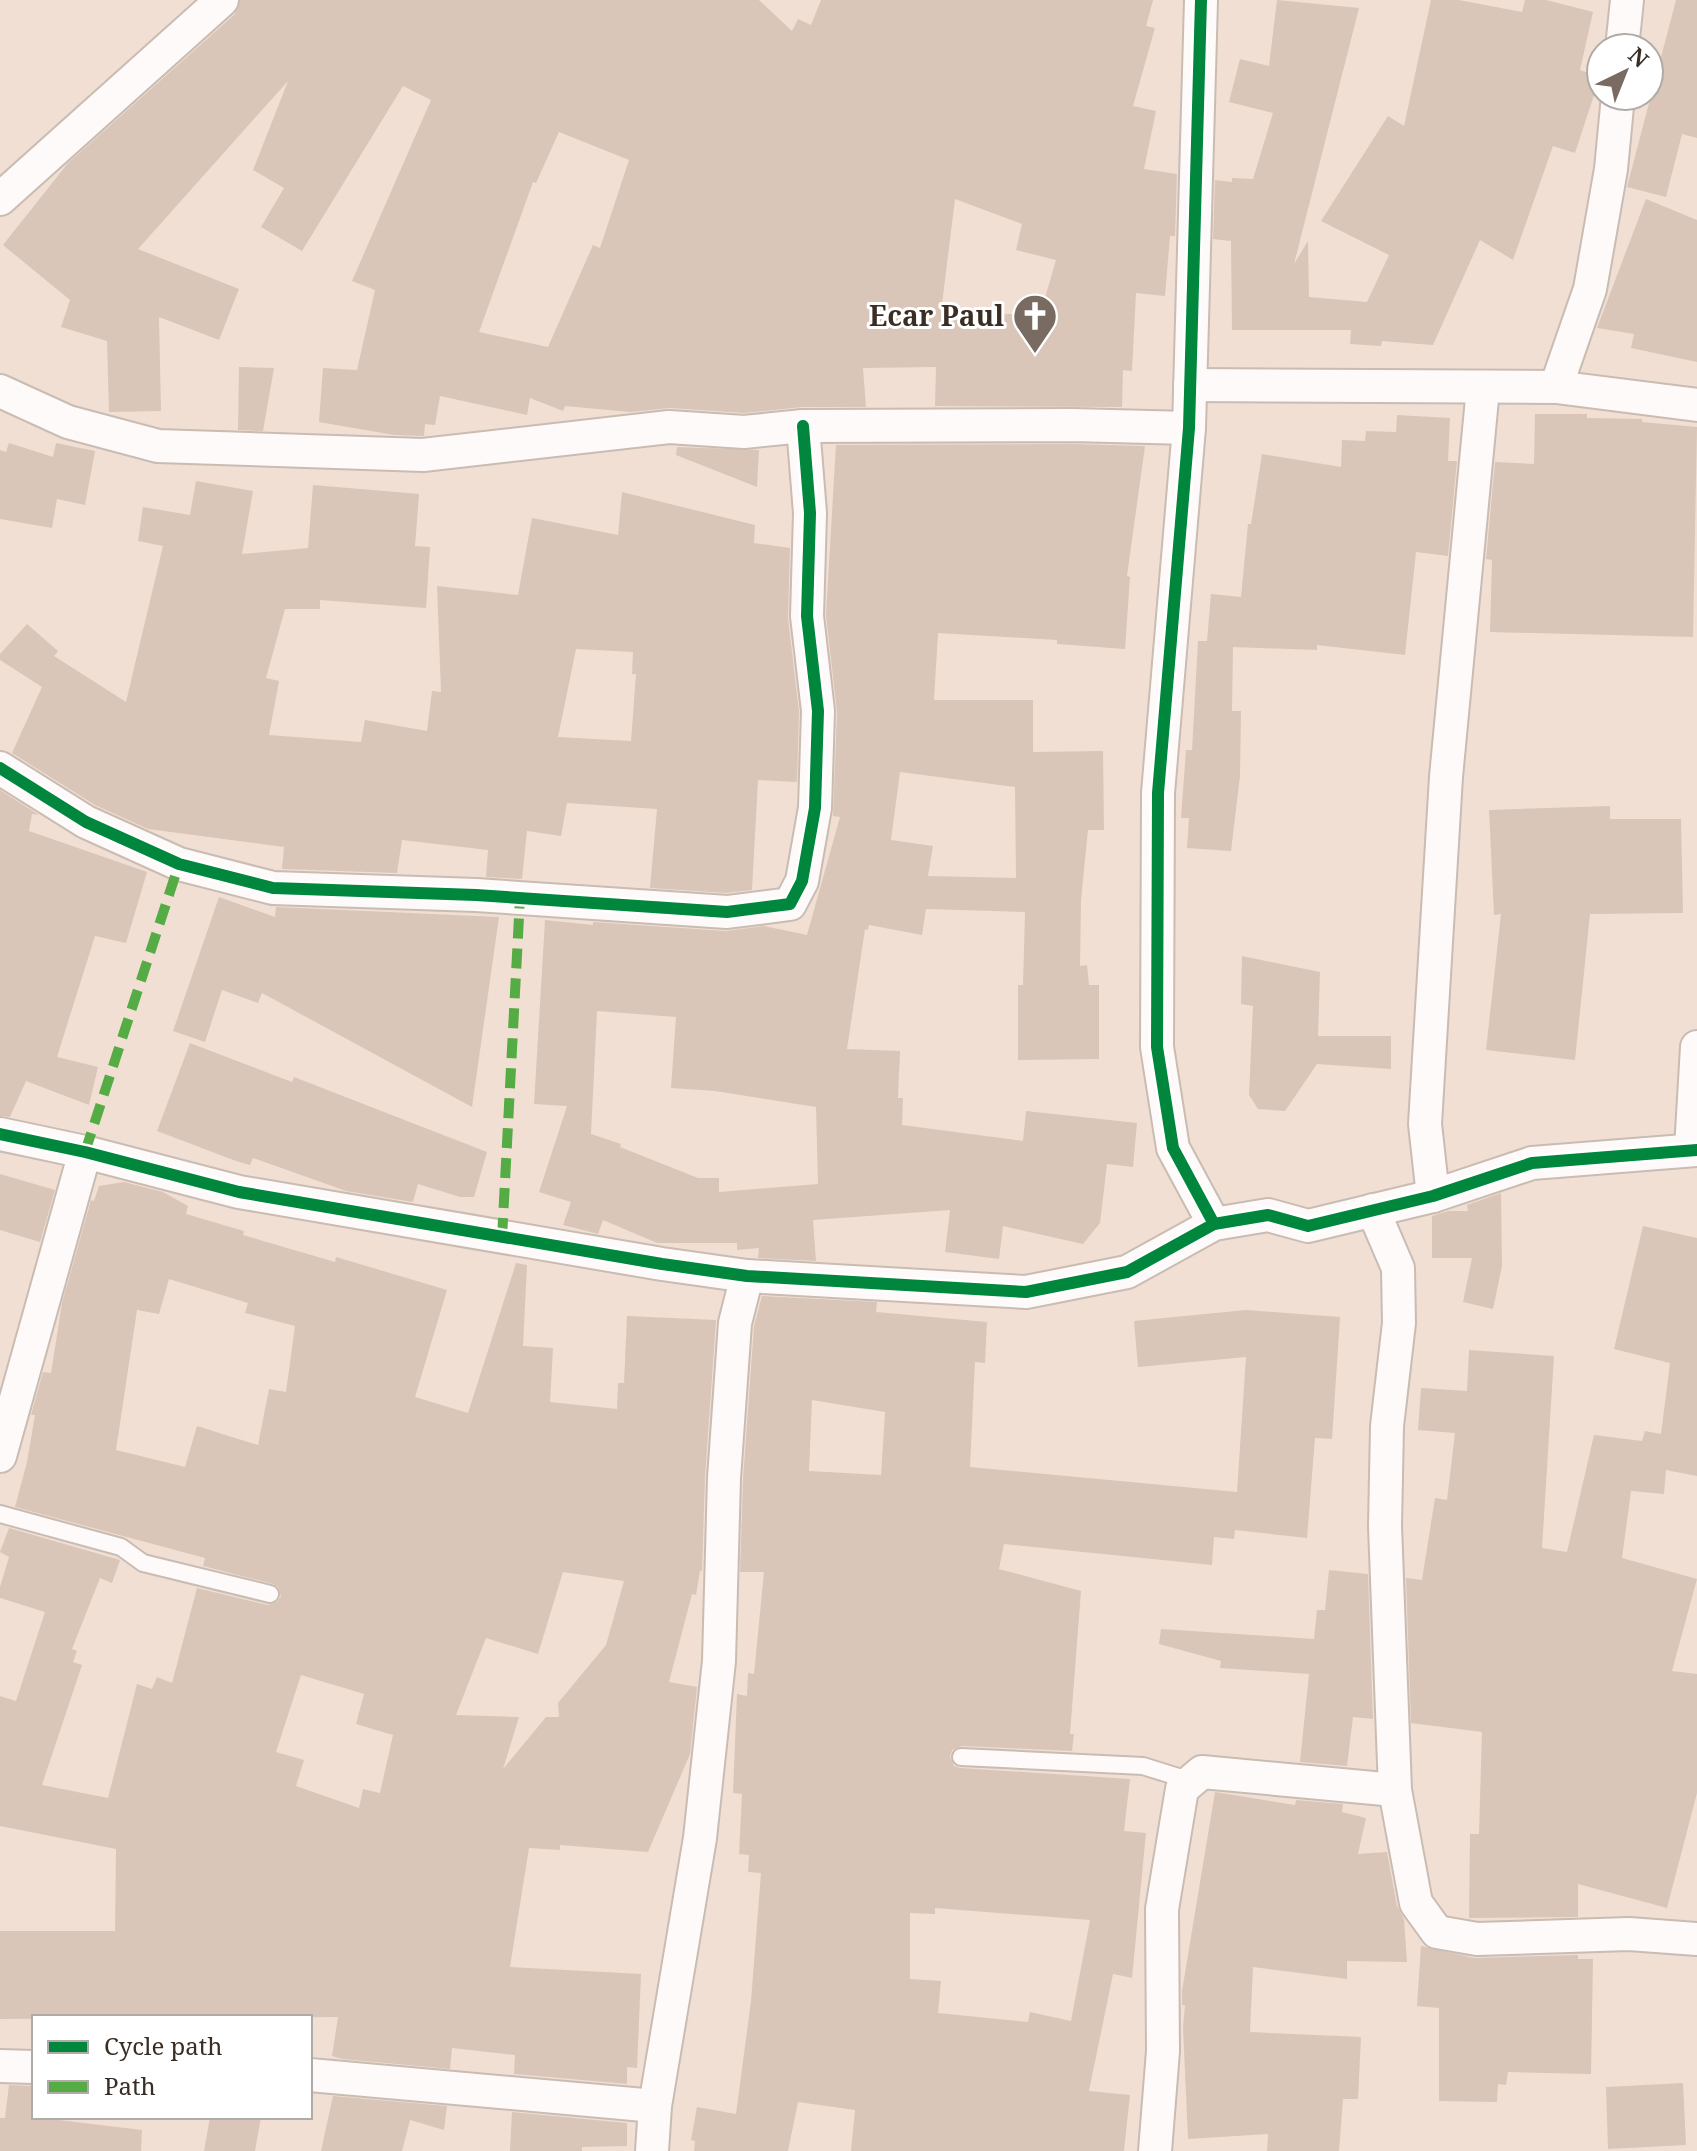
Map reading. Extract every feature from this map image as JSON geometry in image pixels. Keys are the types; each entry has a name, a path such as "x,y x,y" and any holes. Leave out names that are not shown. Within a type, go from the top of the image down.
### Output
{"street":[{"path":"0,199 222,0"},
{"path":"1201,0 1189,428 1158,793 1157,1047 1173,1148 1214,1224"},
{"path":"1624,32 1627,0"},
{"path":"1556,387 1590,289 1611,169 1616,112"},
{"path":"1190,385 1556,387 1697,405"},
{"path":"1433,1196 1425,1124 1446,777 1483,388"},
{"path":"0,391 68,422 158,446 423,455 669,427 744,432 803,426 1189,428"},
{"path":"0,768 86,822 165,858 273,888 476,895 727,912 790,904 802,881 815,808 818,711 807,616 810,513 803,426"},
{"path":"0,1134 85,1152 239,1192 747,1276 1026,1292 1127,1272 1214,1224 1268,1215 1308,1226 1433,1196 1532,1163 1694,1149 1697,1047"},
{"path":"0,1456 85,1152"},
{"path":"1373,1210 1398,1268 1399,1323 1387,1426 1385,1526 1395,1790 1416,1903 1437,1932 1477,1939 1629,1934 1697,1939"},
{"path":"652,2151 655,2106 700,1838 719,1661 724,1478 735,1323 747,1276"},
{"path":"1155,2151 1163,2051 1162,1909 1182,1789 1202,1772 1395,1790"},
{"path":"0,2066 32,2067"},
{"path":"312,2075 655,2106"}],"lane":[{"path":"0,1514 121,1547 143,1563 270,1594"},
{"path":"961,1757 1143,1766 1191,1781"}],"building":[{"path":"240,0 759,0 792,31 798,19 811,25 821,0 1153,0 1146,26 1155,28 1133,106 1156,111 1144,169 1177,174 1175,236 1170,236 1165,296 1136,293 1132,371 1123,370 1122,407 935,406 936,367 863,368 866,407 803,407 744,413 670,408 630,412 565,406 563,411 530,398 527,415 440,396 435,425 425,424 424,436 394,435 319,422 323,368 357,370 375,290 352,281 431,100 403,86 302,251 261,227 284,188 253,170 288,81 138,249 239,289 219,340 159,317 161,411 109,412 107,341 61,327 70,300 3,245 68,163 235,14","holes":["559,132 629,160 600,248 593,245 548,347 479,332 533,182 536,183","955,199 1022,224 1016,250 1056,260 1040,315 941,312"]},
{"path":"1277,0 1359,8 1294,264 1308,241 1309,297 1367,302 1389,255 1321,221 1388,116 1404,126 1431,0 1459,0 1522,12 1525,0 1546,0 1593,12 1589,32 1585,32 1580,70 1585,72 1585,112 1588,112 1575,153 1553,146 1513,260 1480,240 1433,345 1382,341 1381,346 1350,344 1351,330 1232,330 1231,241 1213,239 1215,180 1232,182 1232,178 1253,179 1273,113 1229,102 1240,59 1269,66"},
{"path":"1676,0 1697,0 1697,138 1682,134 1666,197 1627,187 1647,112 1665,112 1665,42"},
{"path":"1646,199 1697,220 1697,362 1631,348 1634,334 1597,328"},
{"path":"239,367 274,368 263,431 238,430"},
{"path":"1535,414 1587,414 1587,418 1642,419 1642,422 1697,427 1693,637 1490,632 1492,560 1486,559 1495,462 1534,464"},
{"path":"1397,415 1450,418 1448,461 1457,461 1448,556 1416,552 1405,655 1317,645 1317,650 1233,647 1232,711 1241,711 1240,776 1231,851 1187,848 1189,818 1181,818 1186,750 1192,750 1198,641 1207,641 1211,594 1241,597 1248,524 1251,524 1262,454 1341,467 1342,440 1365,441 1366,431 1396,432"},
{"path":"9,443 53,457 56,443 95,451 85,505 57,499 52,528 0,519 0,450 6,452"},
{"path":"836,445 1145,446 1127,576 1130,577 1125,649 1057,644 1057,640 938,633 934,700 1033,700 1033,752 1103,751 1104,830 1088,830 1081,900 1080,966 1087,965 1089,985 1099,985 1099,1059 1018,1060 1018,985 1023,985 1025,912 926,909 922,935 869,925 868,930 865,929 847,1049 900,1051 898,1098 903,1098 902,1125 1023,1141 1026,1111 1137,1123 1133,1167 1107,1164 1100,1223 1083,1244 1003,1226 999,1259 945,1252 950,1210 813,1220 816,1261 758,1258 759,1248 737,1250 737,1243 657,1243 603,1220 598,1234 563,1225 571,1202 539,1192 567,1106 534,1104 545,920 726,931 764,926 807,935 840,817 833,816 837,712 826,615","holes":["900,772 1015,787 1016,878 928,876 933,846 891,840","597,1011 676,1017 671,1088 715,1091 816,1107 818,1184 719,1192 719,1178 698,1178 591,1134"]},
{"path":"677,447 759,450 757,487 676,455"},
{"path":"196,481 253,491 242,554 308,548 313,485 419,494 415,546 430,547 426,608 320,600 320,609 285,609 266,678 279,681 269,735 361,742 365,720 427,731 432,691 441,692 437,586 518,595 532,518 618,535 622,492 755,525 754,543 790,548 788,618 799,712 797,782 758,780 752,890 726,893 650,888 657,809 567,803 561,836 527,831 522,879 486,877 488,850 402,840 397,873 282,869 284,847 148,829 95,805 12,753 42,687 0,660 0,654 27,624 58,651 54,656 126,702 163,546 138,541 143,507 190,515","holes":["576,649 633,652 632,674 636,674 631,741 558,737"]},
{"path":"0,790 39,815 32,814 29,831 147,872 126,943 95,936 57,1057 98,1067 89,1105 26,1081 10,1117 0,1116"},
{"path":"1610,806 1610,819 1681,819 1683,913 1590,914 1575,1060 1486,1050 1501,914 1494,915 1489,810"},
{"path":"219,897 275,917 276,907 499,917 472,1107 262,993 258,1003 222,990 205,1042 173,1031"},
{"path":"1242,956 1320,972 1318,1036 1391,1036 1391,1069 1317,1064 1285,1111 1258,1109 1249,1095 1253,1006 1241,1004"},
{"path":"190,1043 292,1082 294,1077 487,1152 474,1197 460,1197 418,1184 413,1202 346,1191 253,1158 250,1165 236,1161 157,1131"},
{"path":"0,1174 55,1190 40,1242 0,1230"},
{"path":"124,1182 163,1192 188,1206 186,1214 244,1231 243,1235 335,1262 336,1257 447,1290 415,1397 468,1413 516,1263 527,1265 523,1346 553,1348 550,1402 617,1409 618,1383 624,1383 627,1316 716,1320 702,1571 696,1595 692,1594 669,1682 697,1687 690,1754 648,1852 560,1845 560,1850 529,1848 510,1967 641,1974 637,2068 627,2067 627,2084 514,2074 515,2055 452,2048 450,2069 342,2059 332,2056 338,2017 32,2015 32,2019 0,2019 0,1931 115,1931 116,1849 0,1826 0,1696 16,1701 45,1612 0,1598 9,1557 0,1552 9,1528 120,1560 112,1583 100,1578 72,1649 77,1651 73,1662 82,1665 42,1785 108,1798 137,1684 152,1689 157,1677 172,1683 197,1588 268,1605 277,1602 281,1596 278,1587 273,1584 203,1566 205,1558 15,1507 27,1462 35,1415 31,1415 43,1372 51,1373 62,1303 91,1200 94,1201 99,1186","holes":["169,1279 248,1303 245,1313 295,1326 286,1392 269,1389 258,1445 197,1426 185,1467 116,1450 137,1310 159,1314","563,1572 624,1581 606,1645 558,1703 559,1717 546,1717 503,1769 519,1717 456,1715 486,1638 538,1654","301,1675 364,1694 356,1724 393,1735 380,1793 363,1789 359,1808 296,1786 304,1760 276,1752"]},
{"path":"1501,1193 1502,1266 1493,1309 1463,1302 1472,1258 1432,1258 1432,1216 1448,1211 1468,1211 1467,1205"},
{"path":"1643,1226 1697,1238 1697,1476 1666,1470 1664,1494 1631,1491 1622,1558 1697,1579 1672,1671 1697,1674 1697,1793 1667,1908 1578,1884 1578,1917 1469,1918 1470,1834 1479,1834 1482,1732 1411,1723 1406,1578 1422,1580 1435,1498 1447,1500 1455,1433 1418,1430 1421,1388 1467,1391 1469,1350 1554,1356 1542,1548 1567,1552 1594,1435 1642,1441 1645,1431 1661,1434 1670,1363 1614,1349"},
{"path":"762,1296 877,1302 876,1312 987,1322 985,1363 975,1362 970,1467 1237,1492 1246,1357 1138,1367 1134,1321 1246,1310 1340,1317 1332,1439 1315,1438 1307,1538 1235,1530 1234,1539 1214,1537 1212,1565 1004,1544 999,1569 1081,1591 1070,1734 1074,1734 1072,1751 962,1746 952,1750 950,1757 954,1766 960,1768 1130,1779 1124,1831 1146,1833 1132,1978 1113,1974 1089,2091 1130,2095 1124,2151 851,2151 855,2110 798,2102 788,2151 694,2151 695,2141 691,2140 697,2107 736,2114 751,2001 761,1873 748,1872 749,1855 739,1854 742,1794 733,1793 737,1694 747,1696 748,1673 754,1674 764,1572 740,1572 754,1326","holes":["812,1400 885,1412 881,1475 809,1471","935,1908 1090,1920 1071,2021 1030,2012 1028,2022 938,2013 941,1981 910,1979 910,1913 935,1914"]},
{"path":"1329,1570 1368,1574 1373,1719 1353,1717 1347,1766 1300,1762 1309,1674 1220,1668 1221,1661 1159,1644 1161,1629 1314,1639 1317,1610 1325,1610"},
{"path":"1215,1792 1295,1805 1296,1800 1343,1804 1342,1812 1366,1818 1358,1854 1387,1852 1397,1906 1404,1919 1407,1962 1347,1961 1347,1979 1253,1967 1250,2032 1361,2037 1358,2099 1343,2099 1339,2151 1267,2151 1268,2134 1188,2139 1183,2027 1185,2005 1182,2005 1182,1991"},
{"path":"1421,1946 1474,1958 1578,1955 1578,1959 1593,1959 1591,2074 1508,2072 1506,2085 1498,2084 1497,2102 1439,2101 1439,2008 1417,2006"},
{"path":"1683,2083 1686,2145 1608,2149 1606,2087"},
{"path":"9,2085 32,2086 32,2119 142,2130 141,2151 0,2151 0,2118 5,2118"},
{"path":"333,2096 447,2106 444,2130 410,2120 402,2151 321,2151"},
{"path":"512,2112 627,2123 627,2146 582,2147 582,2151 510,2151"},
{"path":"210,2119 261,2119 255,2151 204,2151"}],"marked path":[{"path":"85,1152 179,864"},
{"path":"502,1238 520,898"}],"cycle path":[{"path":"1201,0 1189,428 1158,793 1157,1047 1173,1148 1214,1224"},
{"path":"0,768 86,822 179,864 273,888 476,895 727,912 790,904 802,881 815,808 818,711 807,616 810,513 803,426"},
{"path":"0,1134 85,1152 239,1192 662,1264 747,1276 1026,1292 1127,1272 1214,1224 1268,1215 1308,1226 1433,1196 1532,1163 1697,1150"}],"place":[{"name":"Ecar Paul","path":"1035,355"}]}
